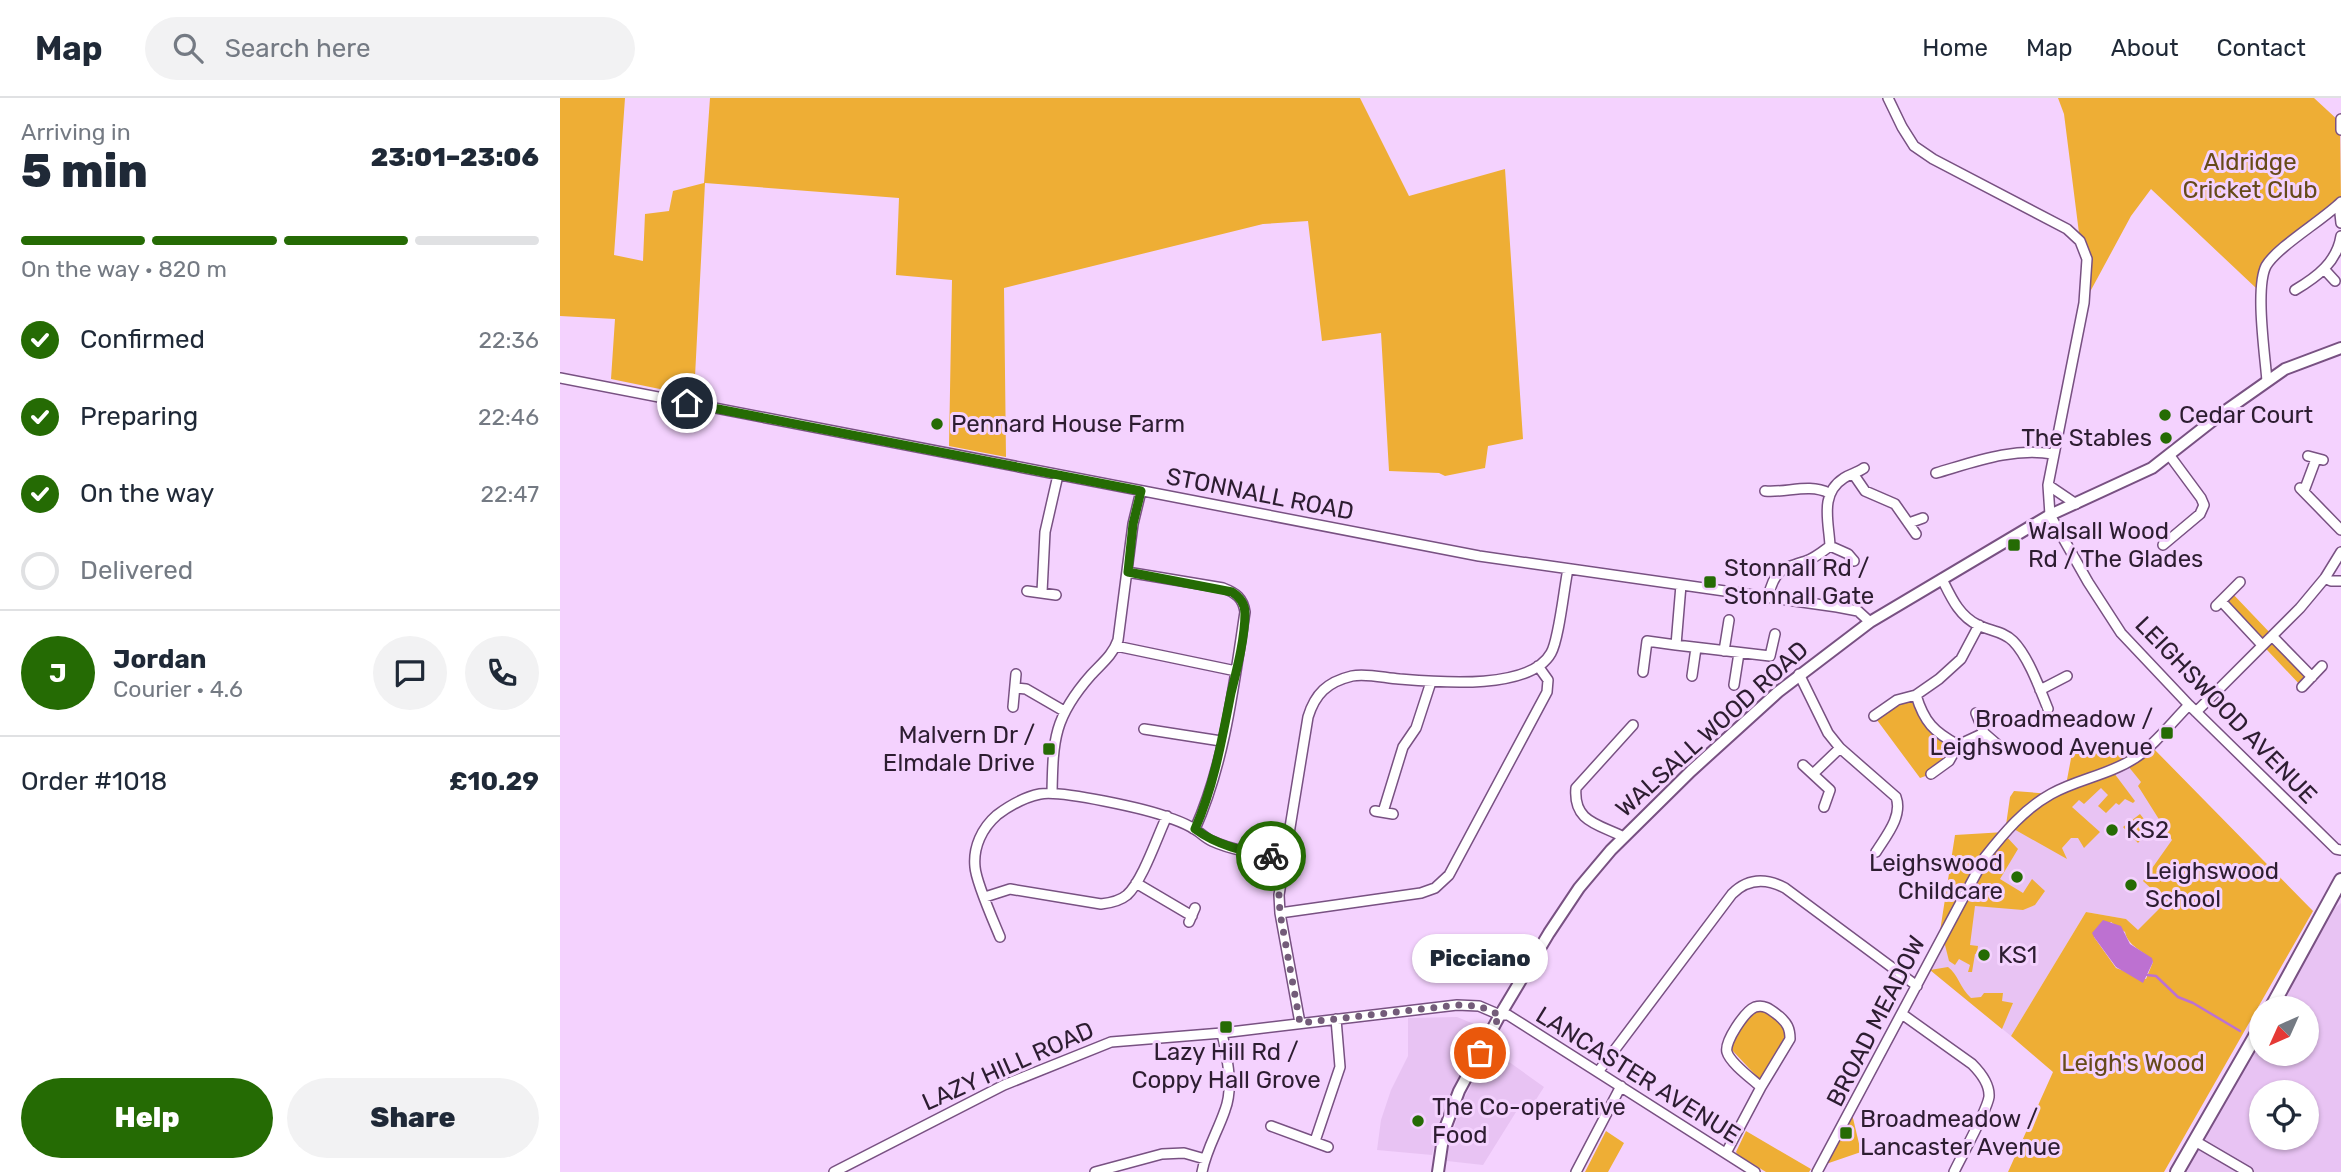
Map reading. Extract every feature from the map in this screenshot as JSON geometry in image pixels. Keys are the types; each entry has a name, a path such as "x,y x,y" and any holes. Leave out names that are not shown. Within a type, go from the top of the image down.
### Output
{"main road":[{"path":"2278,996 2337,899 2341,880"},
{"path":"2177,1172 2249,1047"}],"street":[{"path":"1888,98 1914,146 1933,159 2067,229 2080,241 2087,259 2084,303 2048,485 2050,515"},
{"path":"2341,119 2341,130"},
{"path":"2340,203 2341,223"},
{"path":"2267,381 2262,298 2266,267 2276,255 2340,203"},
{"path":"2295,290 2312,280 2340,251 2341,236"},
{"path":"2324,269 2334,281"},
{"name":"WALSALL WOOD ROAD","path":"1438,1172 1444,1131 1459,1091 1500,1015 1579,888 1624,837 1690,771 1799,674 1870,622 2050,515 2152,468 2221,414 2285,369 2341,348"},
{"name":"STONNALL ROAD","path":"560,378 1479,556 1858,611 1870,622"},
{"path":"1936,473 2017,453 2035,451 2053,454"},
{"path":"2163,545 2200,514 2204,505 2170,456"},
{"path":"2316,458 2302,490 2341,530"},
{"path":"1830,546 1826,511 1829,493 1845,477 1864,468"},
{"path":"1042,592 1045,532 1058,475"},
{"path":"1854,475 1865,491 1895,504 1916,534"},
{"path":"2048,485 2076,504"},
{"path":"1765,491 1780,492 1817,487 1829,493"},
{"path":"1052,793 1055,737 1064,711 1116,646 1133,524 1141,491"},
{"path":"1779,504 1780,492"},
{"name":"LEIGHSWOOD AVENUE","path":"2050,515 2121,633 2196,712 2336,849 2341,850"},
{"path":"1909,523 1923,518"},
{"path":"1830,546 1839,549 1854,561"},
{"path":"1768,598 1771,584 1780,571 1818,556 1830,546"},
{"path":"2196,712 2325,578 2341,552"},
{"path":"1300,1023 1279,895 1313,700 1337,681 1355,676 1431,682 1510,678 1538,666 1552,652 1568,569"},
{"path":"1128,572 1223,589 1240,597 1245,612 1222,741 1208,800 1195,829"},
{"path":"2325,578 2331,582 2341,581"},
{"path":"1942,579 1959,611 1979,625 1996,630 2012,641 2048,709"},
{"path":"2240,583 2218,603 2262,645"},
{"path":"1676,645 1681,585"},
{"path":"1027,591 1056,595"},
{"path":"1724,651 1729,620"},
{"path":"1874,716 1896,700 1916,695 1939,679 1961,659 1979,625"},
{"path":"1643,671 1647,642 1770,656 1775,634"},
{"path":"2272,636 2312,677"},
{"path":"1116,646 1236,671"},
{"path":"1692,676 1696,648"},
{"path":"1734,685 1739,653"},
{"path":"1280,913 1421,893 1435,888 1449,875 1547,692 1548,680 1538,666"},
{"path":"2302,687 2322,666"},
{"path":"1013,707 1016,674"},
{"path":"1799,674 1828,733 1896,797 1899,806 1895,820 1876,852"},
{"path":"2040,690 2067,676"},
{"path":"1384,813 1403,747 1416,728 1431,682"},
{"path":"1016,688 1026,689 1064,711"},
{"path":"1916,695 1922,714 1932,728 1958,745"},
{"name":"BROAD MEADOW","path":"1817,1172 1985,857 2005,832 2029,809 2051,794 2118,768 2138,755 2189,705"},
{"path":"1976,713 1984,733 1999,746"},
{"path":"1624,837 1581,816 1574,802 1576,788 1633,725"},
{"path":"1150,727 1222,741"},
{"path":"1613,731 1621,738"},
{"path":"1931,774 1949,761 1958,745 1984,733"},
{"path":"1814,773 1840,747"},
{"path":"1803,765 1830,790 1824,807"},
{"path":"1000,937 975,869 975,853 980,836 989,823 1029,797 1052,793 1167,816 1195,829 1210,840 1284,858"},
{"path":"985,897 1010,889 1101,904 1114,902 1126,896 1136,883 1167,816"},
{"path":"1598,1072 1732,894 1737,888 1755,881 1775,883 1785,888 1917,986"},
{"path":"1136,883 1192,915"},
{"name":"LAZY HILL ROAD","path":"834,1172 1004,1085 1111,1042 1222,1033 1457,1005 1479,1006 1500,1015"},
{"path":"1726,1153 1790,1039 1787,1023 1768,1007 1757,1006 1749,1010 1727,1042 1727,1051 1731,1059 1761,1087"},
{"path":"1902,1014 1972,1064 1980,1072 1988,1088 1988,1102 1954,1172"},
{"name":"LANCASTER AVENUE","path":"1500,1015 1508,1015 1755,1172"},
{"path":"1315,1141 1340,1067 1336,1019"},
{"path":"1202,1172 1226,1107 1229,1087 1222,1033"},
{"path":"1576,1172 1621,1086"},
{"path":"1271,1126 1328,1147"},
{"path":"2195,1142 2248,1172"},
{"path":"1095,1172 1162,1154 1184,1153 1205,1159"}],"shaded area":[{"name":"Leighswood School","path":"2142,757 2313,911 2263,996 2249,996 2249,1020 2244,1029 2126,919 2086,912 2011,1036 1930,970 2005,835 2052,797 2121,771"},
{"path":"2341,903 2341,1172 2184,1172 2249,1058 2249,1066 2319,1066 2319,996 2285,996 2335,908"},
{"path":"2103,920 2121,926 2130,944 2152,958 2153,962 2143,983 2116,967 2094,937 2092,933"},
{"path":"1457,1017 1474,1024 1475,1043 1440,1120 1432,1155 1377,1150 1381,1120 1391,1090 1408,1056 1408,1018"},
{"path":"1491,1049 1544,1087 1530,1109 1521,1104 1483,1165 1447,1161 1461,1104"}],"green space":[{"path":"560,98 625,98 614,255 643,261 645,214 669,211 673,191 704,183 710,98 1360,98 1409,196 1505,169 1523,439 1488,446 1485,468 1445,476 1439,473 1389,471 1381,333 1322,341 1308,221 1263,224 1004,288 1006,457 949,446 952,280 896,275 899,198 705,183 694,396 611,379 615,319 560,316"},
{"name":"Aldridge Cricket Club","path":"2058,98 2314,98 2340,122 2341,202 2276,255 2256,288 2151,189 2131,216 2084,303 2087,259 2080,241 2064,114"},
{"path":"2231,592 2312,677 2302,687 2221,601"},
{"path":"1916,695 1922,714 1958,745 1931,774 1920,778 1874,716"},
{"path":"2073,748 2131,757 2118,765 2066,785"},
{"name":"Leigh's Wood","path":"2153,748 2313,911 2264,996 2249,996 2249,1023 2164,1172 2008,1172 2053,1072 2011,1036 2086,912 2126,919 2138,930 2166,902 2143,881 2172,840 2138,786 2141,782 2128,766","holes":["2111,922 2125,932 2153,962 2146,979 2116,968 2094,937"]},
{"path":"2114,773 2135,801 2133,803 2125,799 2119,805 2116,803 2106,813 2098,806 2108,795 2101,788 2084,804 2079,800 2072,807 2100,832 2084,848 2078,838 2071,838 2062,848 2067,859 2012,828 2052,797"},
{"path":"2014,791 2051,794 2005,832 2010,797"},
{"path":"2140,814 2155,833 2148,841 2143,837 2138,843 2123,827"},
{"path":"2005,832 1938,944 1955,835"},
{"path":"2005,835 2018,849 2000,879 2023,893 2032,879 2045,891 2035,905 2023,910 1975,906 1970,945 1978,946 1972,972 1968,972 1970,965 1959,959 1955,965 1949,961 1944,941 1988,858"},
{"path":"1948,967 1971,998 1981,997 1984,993 2003,993 2002,1001 2013,1003 2002,1029 1930,970"},
{"path":"1757,1010 1777,1019 1787,1039 1761,1081 1731,1049 1739,1027"},
{"path":"1852,1114 1861,1152 1823,1165"},
{"path":"1606,1131 1624,1143 1608,1172 1585,1172"},
{"path":"1746,1131 1811,1169 1809,1172 1766,1172 1736,1152"}],"waterway":[{"path":"2147,975 2156,976 2178,997 2240,1031"}],"way so far":[{"path":"1271,856 1284,858 1279,895 1280,913 1300,1023 1457,1005 1479,1006 1500,1015 1480,1053"}],"place":[{"name":"Cedar Court","path":"2165,415"},
{"name":"Pennard House Farm","path":"937,424"},
{"name":"The Stables","path":"2166,438"},
{"name":"Walsall Wood Rd / The Glades","path":"2014,545"},
{"name":"Stonnall Rd / Stonnall Gate","path":"1710,582"},
{"name":"Broadmeadow / Leighswood Avenue","path":"2167,733"},
{"name":"Malvern Dr / Elmdale Drive","path":"1049,749"},
{"name":"KS2","path":"2112,830"},
{"name":"Leighswood Childcare","path":"2017,877"},
{"name":"Leighswood School","path":"2131,885"},
{"name":"KS1","path":"1984,955"},
{"name":"Lazy Hill Rd / Coppy Hall Grove","path":"1226,1027"},
{"name":"Picciano","path":"1480,1053"},
{"name":"The Co-operative Food","path":"1418,1121"},
{"name":"Broadmeadow / Lancaster Avenue","path":"1846,1133"}],"route":[{"path":"687,403 1141,491 1133,524 1128,572 1223,589 1240,597 1244,603 1236,671 1222,741 1208,800 1195,829 1210,840 1271,856"}]}
